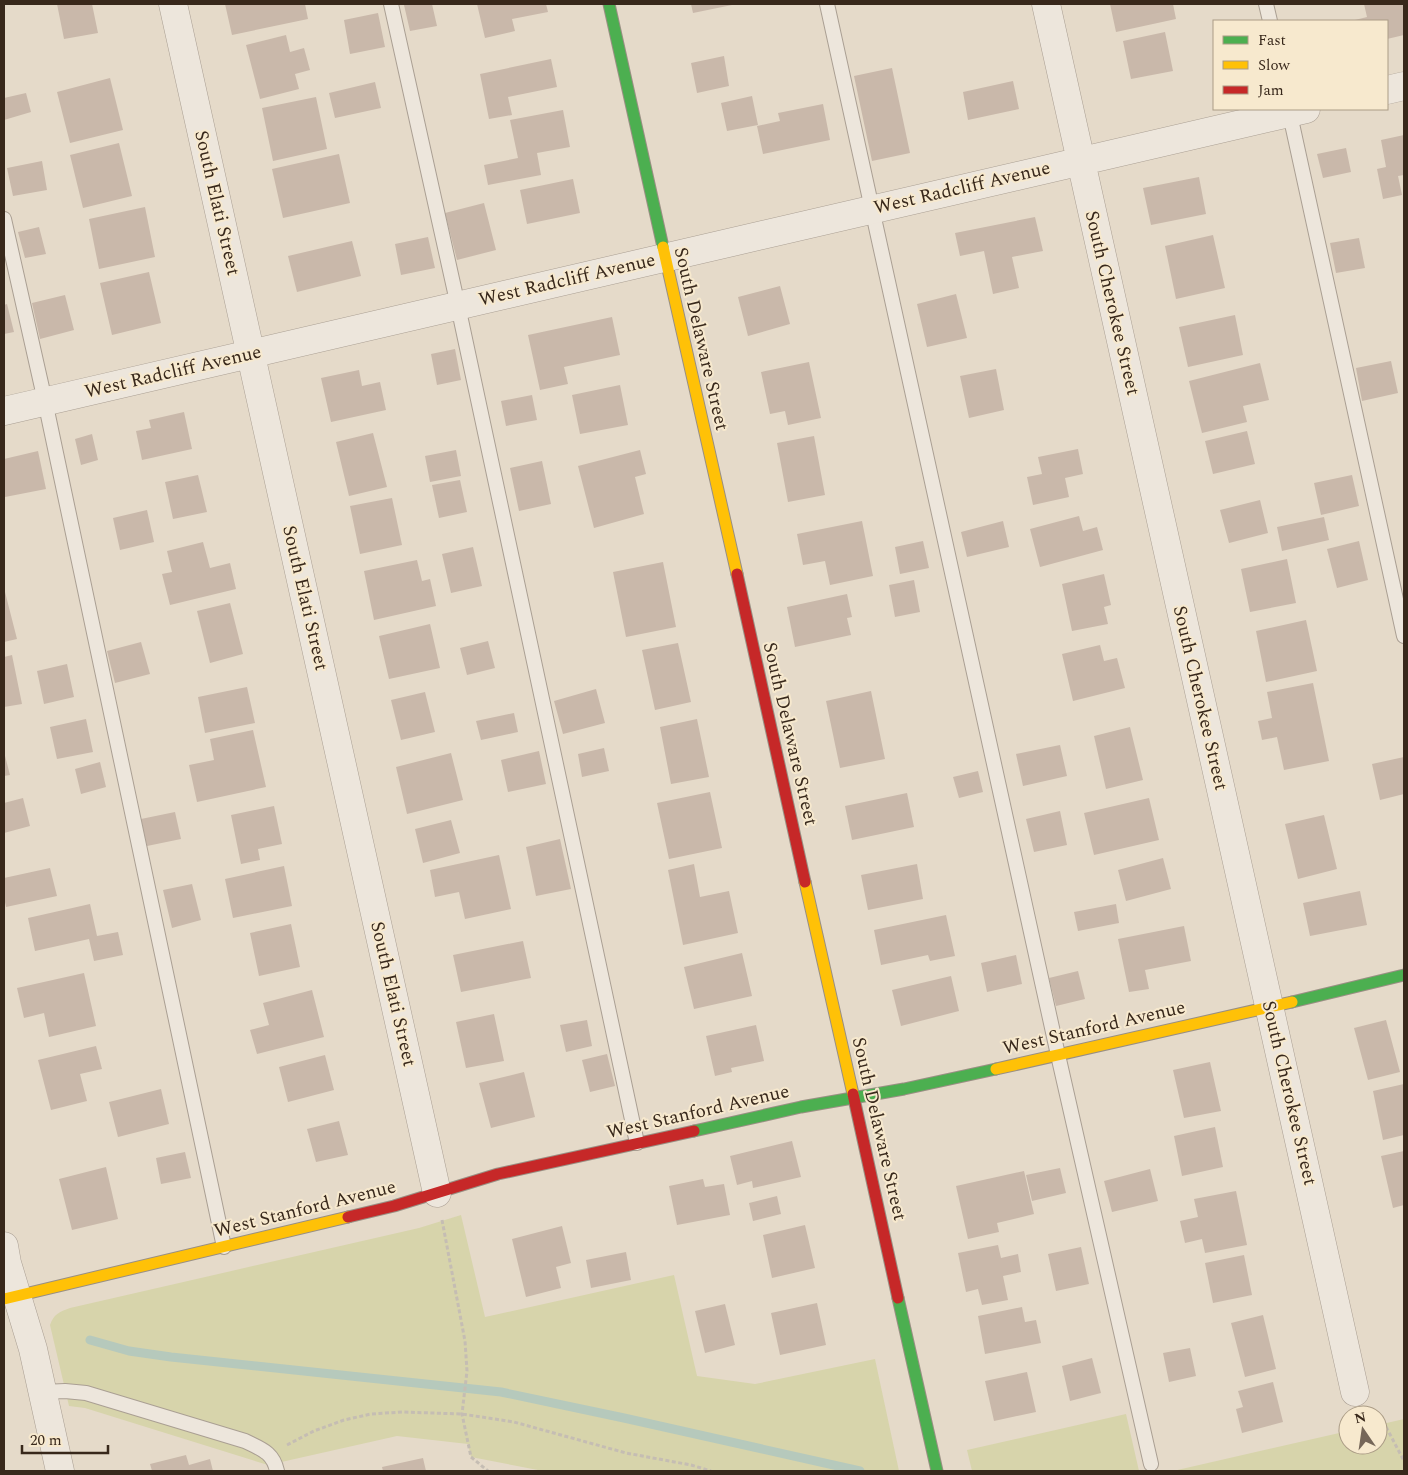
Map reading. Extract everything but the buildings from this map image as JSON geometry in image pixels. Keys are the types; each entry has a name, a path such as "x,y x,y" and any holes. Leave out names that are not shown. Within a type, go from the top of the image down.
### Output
{"street":[{"name":"South Elati Street","path":"173,4 437,1193"},
{"name":"South Delaware Street","path":"609,4 937,1471"},
{"name":"South Cherokee Street","path":"1046,4 1355,1392"},
{"path":"1388,90 1404,86"},
{"name":"West Radcliff Avenue","path":"4,411 1295,110"},
{"name":"West Stanford Avenue","path":"11,1298 394,1206 498,1174 801,1107 904,1089 1270,1008 1404,976"},
{"path":"4,1246 8,1263 11,1298 33,1349 60,1471"}],"lane":[{"path":"391,4 458,306 637,1143"},
{"path":"827,4 1058,1054 1151,1464"},
{"path":"1266,4 1270,20"},
{"path":"1295,110 1404,636"},
{"path":"4,219 45,401 224,1246"},
{"path":"42,1392 65,1391 86,1393 245,1441 271,1455 277,1471"}],"path":[{"path":"437,1193 465,1341 467,1371 462,1414 471,1457 488,1471"},
{"path":"271,1455 288,1443 314,1431 344,1420 371,1414 402,1412 462,1414 514,1422 626,1453 690,1465 711,1471"},
{"path":"1388,1431 1404,1461"}],"shaded area":[{"path":"461,1215 485,1317 674,1275 697,1376 755,1384 875,1359 899,1471 543,1471 471,1457 468,1444 397,1436 268,1465 85,1408 69,1406 50,1325 55,1316 63,1311 419,1228"},
{"path":"1126,1414 1139,1471 972,1471 967,1450"},
{"path":"1404,1419 1404,1471 1173,1471 1338,1433 1338,1455 1388,1455 1388,1423"}],"waterway":[{"path":"90,1340 129,1351 171,1357 501,1392 860,1471"}],"traffic: fast":[{"path":"609,4 663,247"},
{"path":"1292,1002 1404,975"},
{"path":"694,1131 801,1107 904,1089 996,1069"},
{"path":"898,1298 937,1471"}],"traffic: slow":[{"path":"663,247 737,574"},
{"path":"805,882 853,1094"},
{"path":"996,1069 1292,1002"},
{"path":"4,1299 348,1217"}],"traffic: jam":[{"path":"737,574 805,882"},
{"path":"853,1094 898,1298"},
{"path":"348,1217 394,1206 498,1174 694,1131"}]}
